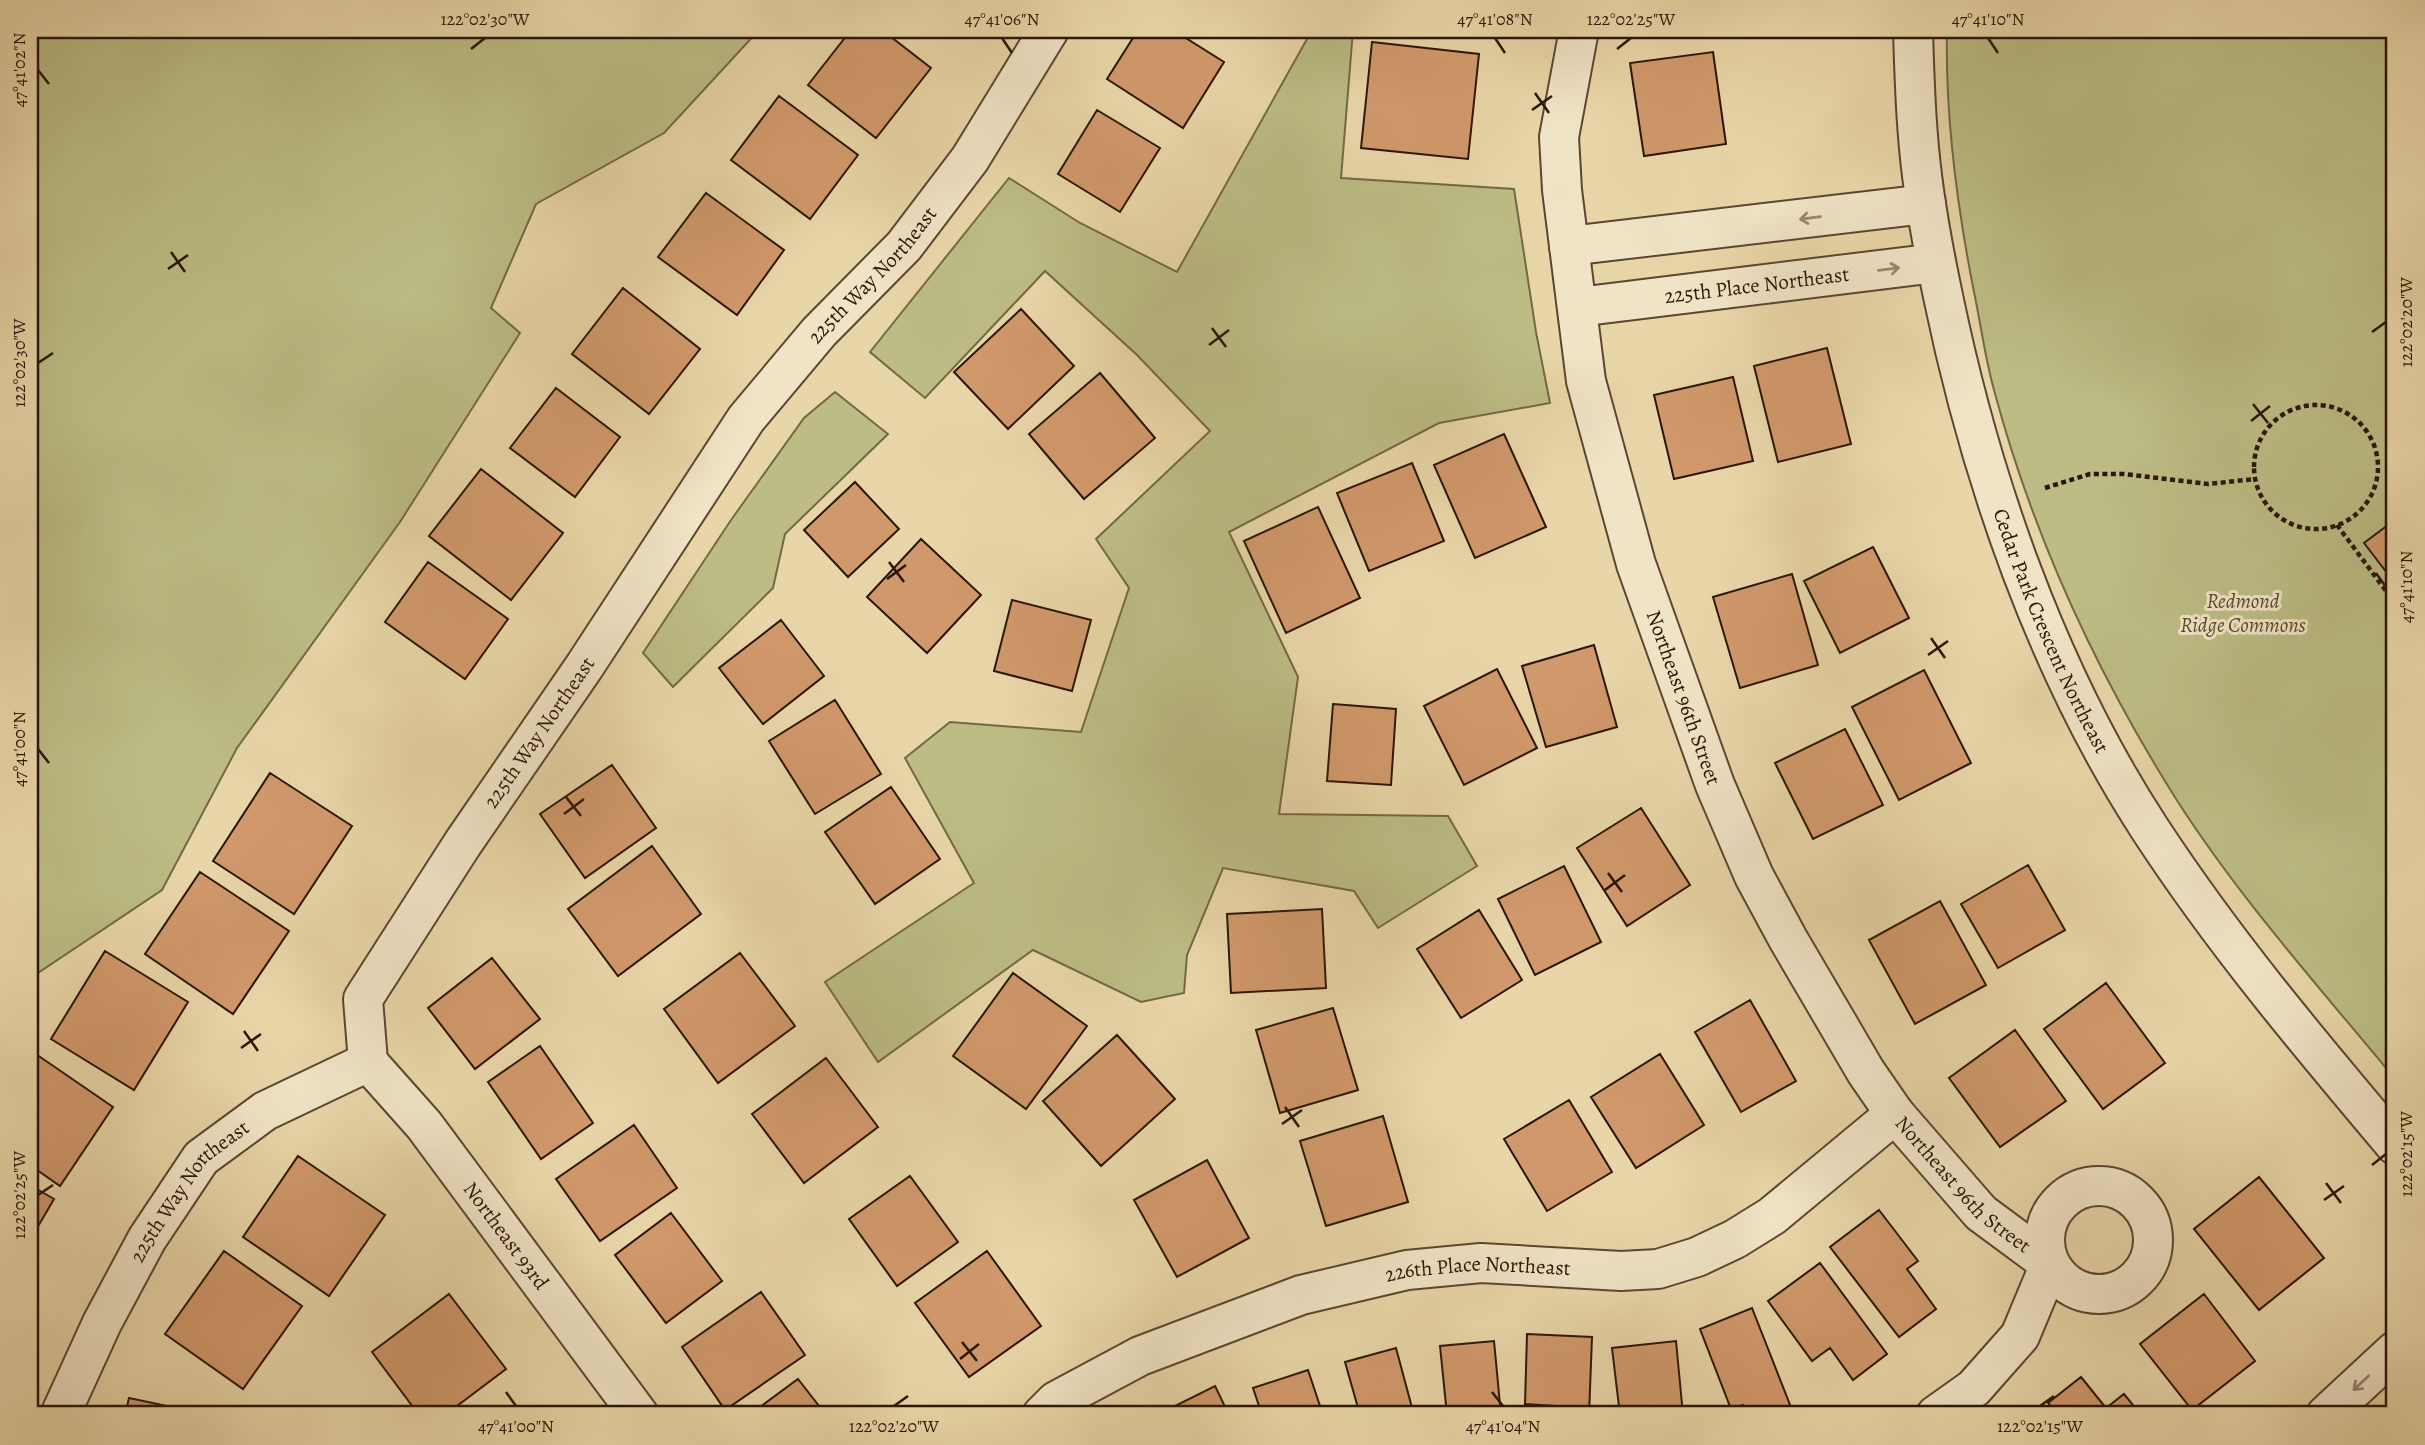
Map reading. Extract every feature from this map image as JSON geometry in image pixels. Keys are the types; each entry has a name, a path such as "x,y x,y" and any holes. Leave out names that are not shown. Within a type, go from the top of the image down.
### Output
{"street":[{"name":"225th Way Northeast","path":"60,1415 102,1323 141,1251 201,1158 265,1111 368,1062 363,999 463,843 584,667 746,419 820,332 904,246 970,159 1049,30"},
{"name":"Northeast 96th Street","path":"1579,30 1559,137 1562,190 1586,381 1636,564 1715,785 1754,876 1788,939 1866,1072 1895,1114 1980,1213 2050,1264 2020,1336 1974,1388 1936,1415"},
{"name":"Cedar Park Crescent Northeast","path":"1913,30 1917,137 1936,263 1958,370 1998,508 2048,637 2108,757 2162,848 2262,986 2395,1145"},
{"path":"1569,246 1926,204"},
{"name":"225th Place Northeast","path":"1578,307 1936,263"},
{"name":"Northeast 93rd","path":"368,1062 424,1125 639,1415"},
{"name":"226th Place Northeast","path":"1042,1415 1056,1401 1140,1356 1301,1295 1407,1270 1481,1263 1621,1271 1658,1269 1697,1257 1735,1239 1772,1216 1843,1154 1895,1114"},
{"path":"2326,1415 2395,1351"}],"path":[{"path":"2308,405 2329,406 2349,414 2365,428 2375,445 2376,484 2368,502 2354,516 2337,525 2318,529 2299,526 2281,518 2267,504 2255,479 2254,464 2259,443 2270,425 2287,411 2308,405"},
{"path":"2045,488 2090,474 2124,474 2208,484 2255,479"},
{"path":"2337,525 2395,603"}],"green space":[{"path":"30,30 759,30 664,133 536,204 491,308 520,333 400,522 237,748 162,890 38,973 30,984"},
{"path":"1312,30 1353,30 1341,178 1514,189 1550,403 1439,423 1229,532 1298,677 1279,814 1448,816 1477,866 1378,928 1354,891 1223,868 1187,955 1184,993 1141,1002 1033,950 878,1062 825,982 974,883 905,758 950,722 1081,732 1129,588 1096,539 1210,431 1137,355 1045,271 925,398 870,352 1009,178 1080,223 1177,272"},
{"name":"Redmond Ridge Commons","path":"1947,30 2379,30 2395,48 2395,1079 2310,978 2202,838 2148,754 2070,603 2028,498 1994,390 1986,354 1962,227 1953,162"},
{"path":"835,392 888,434 785,534 773,588 673,687 643,653 731,520 804,418"}],"building":[{"path":"851,30 882,30 931,68 876,138 808,85"},
{"path":"1138,30 1173,30 1224,62 1183,128 1107,79"},
{"path":"1372,42 1479,54 1468,159 1361,148"},
{"path":"1713,52 1726,144 1644,156 1630,63"},
{"path":"779,96 858,155 810,219 731,160"},
{"path":"1097,110 1160,148 1120,212 1058,174"},
{"path":"706,193 784,250 737,315 658,257"},
{"path":"623,288 700,349 649,414 572,354"},
{"path":"1021,309 1074,366 1008,429 954,372"},
{"path":"1827,348 1851,444 1778,462 1754,366"},
{"path":"1100,373 1155,438 1084,499 1029,434"},
{"path":"1733,377 1753,461 1674,479 1654,395"},
{"path":"556,388 620,437 575,497 510,448"},
{"path":"1504,434 1546,527 1475,558 1434,465"},
{"path":"1412,463 1444,541 1369,571 1337,493"},
{"path":"481,469 563,533 511,600 429,536"},
{"path":"855,482 899,529 848,577 804,530"},
{"path":"1318,507 1360,598 1286,633 1244,541"},
{"path":"2388,525 2395,535 2394,582 2364,543"},
{"path":"921,539 981,595 927,653 867,597"},
{"path":"1873,547 1909,618 1840,653 1804,581"},
{"path":"428,562 508,619 465,679 385,622"},
{"path":"1792,574 1818,665 1740,688 1713,597"},
{"path":"1012,600 1091,620 1072,691 994,671"},
{"path":"781,620 824,676 763,724 719,668"},
{"path":"1594,645 1617,727 1546,747 1522,666"},
{"path":"1497,669 1537,748 1464,785 1424,706"},
{"path":"1924,670 1971,763 1899,800 1852,707"},
{"path":"835,700 881,774 815,814 769,741"},
{"path":"1333,704 1396,709 1391,785 1327,781"},
{"path":"1845,729 1883,805 1813,839 1775,763"},
{"path":"612,765 656,828 585,878 540,814"},
{"path":"270,773 352,826 294,914 213,861"},
{"path":"891,787 940,859 875,904 825,832"},
{"path":"1641,808 1690,885 1627,926 1577,848"},
{"path":"652,846 701,914 618,976 568,909"},
{"path":"2028,865 2065,930 1998,968 1961,904"},
{"path":"1564,866 1601,942 1535,975 1498,899"},
{"path":"200,872 289,931 233,1014 145,954"},
{"path":"1940,901 1986,985 1915,1024 1869,940"},
{"path":"1322,909 1326,988 1231,993 1227,914"},
{"path":"1479,910 1522,980 1461,1018 1417,949"},
{"path":"105,951 188,1002 134,1090 51,1039"},
{"path":"740,953 795,1026 718,1083 664,1009"},
{"path":"492,958 540,1019 475,1069 428,1008"},
{"path":"1013,973 1087,1026 1026,1109 953,1056"},
{"path":"2106,983 2165,1063 2103,1109 2044,1029"},
{"path":"1750,1000 1796,1081 1741,1112 1695,1032"},
{"path":"1333,1008 1358,1090 1280,1113 1256,1030"},
{"path":"2015,1030 2066,1101 2000,1147 1949,1078"},
{"path":"1117,1035 1175,1099 1101,1166 1043,1101"},
{"path":"540,1046 593,1123 541,1159 488,1082"},
{"path":"30,1050 113,1107 60,1186 30,1165"},
{"path":"1660,1054 1704,1125 1636,1168 1591,1097"},
{"path":"826,1058 878,1127 804,1183 752,1114"},
{"path":"1569,1100 1612,1172 1547,1211 1504,1139"},
{"path":"1383,1116 1408,1202 1326,1226 1300,1141"},
{"path":"634,1125 677,1188 600,1241 556,1179"},
{"path":"298,1156 385,1215 329,1296 243,1237"},
{"path":"1207,1160 1249,1238 1177,1277 1134,1200"},
{"path":"910,1176 958,1242 897,1286 849,1219"},
{"path":"2259,1177 2324,1258 2259,1310 2194,1229"},
{"path":"30,1185 54,1199 30,1240"},
{"path":"1879,1210 1918,1261 1907,1269 1936,1309 1899,1337 1830,1247"},
{"path":"671,1213 722,1281 666,1323 615,1255"},
{"path":"224,1251 302,1306 243,1389 165,1334"},
{"path":"987,1251 1041,1326 969,1377 915,1303"},
{"path":"1820,1263 1887,1354 1853,1380 1830,1348 1812,1361 1768,1301"},
{"path":"761,1292 805,1355 725,1410 682,1347"},
{"path":"449,1294 506,1369 445,1415 419,1415 372,1352"},
{"path":"2204,1294 2255,1361 2192,1410 2140,1344"},
{"path":"1752,1308 1794,1415 1747,1415 1743,1405 1731,1409 1700,1329"},
{"path":"1527,1334 1592,1337 1589,1415 1555,1415 1555,1406 1525,1404"},
{"path":"1494,1341 1501,1415 1447,1415 1440,1346"},
{"path":"1676,1341 1683,1415 1620,1415 1612,1348"},
{"path":"1396,1348 1414,1415 1360,1415 1345,1362"},
{"path":"1308,1370 1323,1415 1262,1415 1253,1388"},
{"path":"2081,1377 2106,1408 2124,1394 2141,1415 2058,1415 2048,1403"},
{"path":"798,1379 826,1415 749,1415"},
{"path":"1215,1386 1229,1415 1162,1415 1161,1413"},
{"path":"129,1398 209,1415 125,1415"}]}
